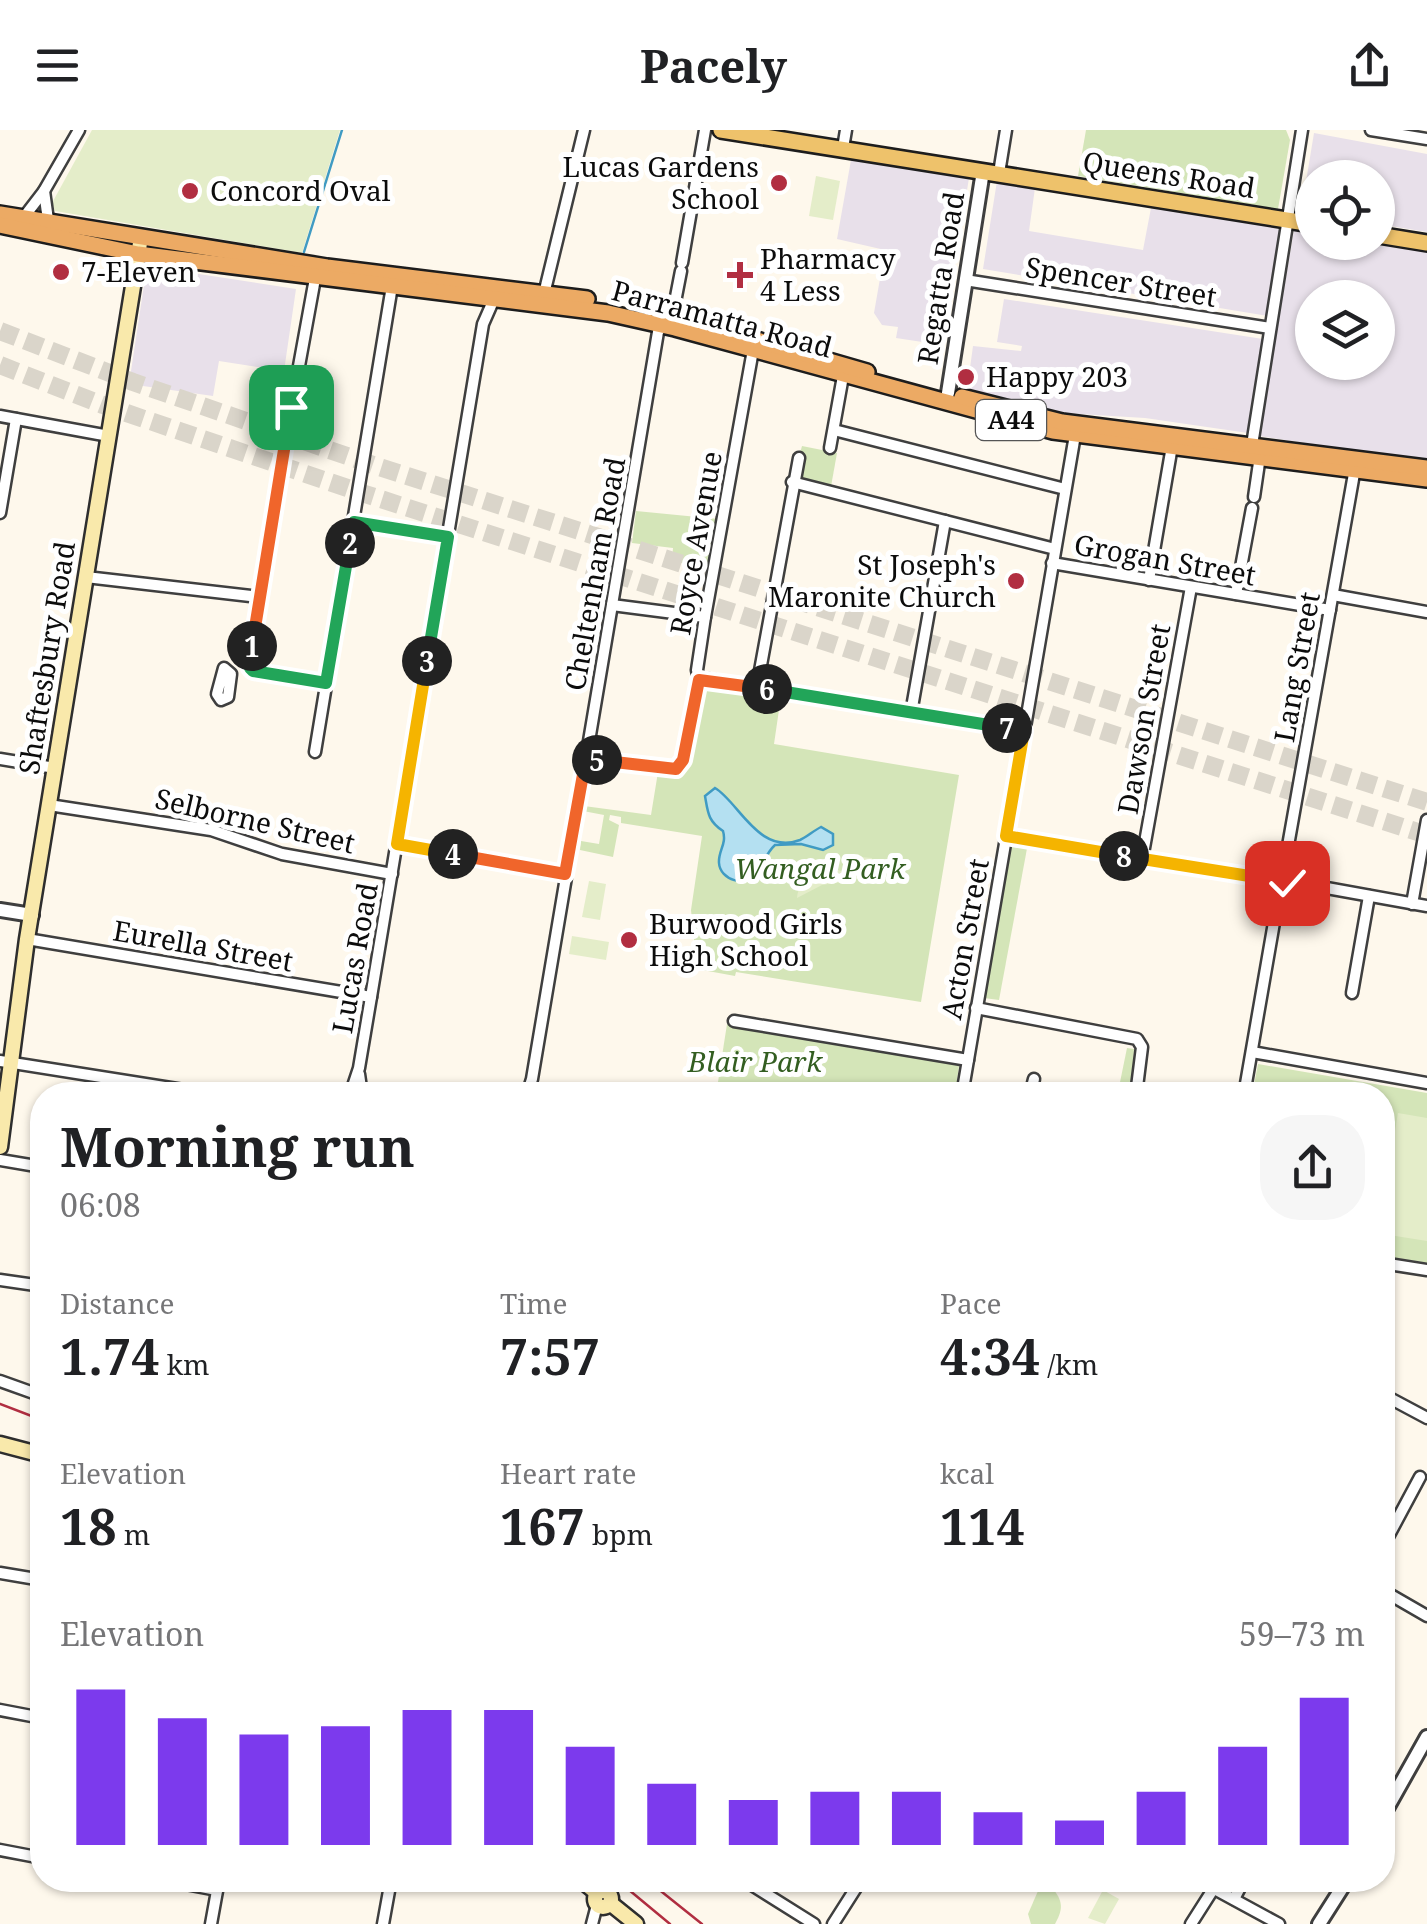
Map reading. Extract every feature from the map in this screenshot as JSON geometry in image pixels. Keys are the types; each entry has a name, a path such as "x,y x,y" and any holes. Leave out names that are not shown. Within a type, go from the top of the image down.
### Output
{"highway":[{"name":"Parramatta Road","path":"0,214 141,236 246,261"},
{"name":"Parramatta Road","path":"0,225 138,254 246,261 544,294 666,320 1062,422 1427,479"},
{"name":"Parramatta Road","path":"316,271 392,286 666,320 843,376 1074,435 1427,468"}],"main road":[{"name":"Queens Road","path":"721,130 1295,220"},
{"name":"Shaftesbury Road","path":"0,1147 4,1059 12,1047 141,236"},
{"path":"1395,238 1427,243"},
{"path":"0,1444 30,1451"},
{"path":"593,1892 636,1924"}],"street":[{"path":"24,217 79,130"},
{"path":"544,294 584,130"},
{"name":"Cheltenham Road","path":"531,1082 658,332 674,308 705,130"},
{"path":"843,148 846,130"},
{"name":"Regatta Road","path":"948,393 965,280 991,172 1006,130"},
{"path":"1236,594 1253,502 1270,328 1302,130"},
{"path":"1371,130 1427,138"},
{"path":"44,190 48,220"},
{"path":"299,366 316,271"},
{"name":"Spencer Street","path":"965,280 1270,328"},
{"path":"315,752 392,286"},
{"name":"Lucas Road","path":"475,297 483,324"},
{"name":"Lucas Road","path":"354,1082 483,324 494,300"},
{"name":"Royce Avenue","path":"586,758 676,769 683,760 752,350"},
{"path":"830,448 843,376"},
{"path":"250,668 291,407"},
{"path":"0,416 109,436"},
{"path":"0,513 16,419"},
{"path":"834,430 1065,489"},
{"name":"Acton Street","path":"964,1082 1074,435"},
{"path":"1148,580 1172,446"},
{"path":"757,687 799,458"},
{"name":"Lang Street","path":"1246,1082 1355,468"},
{"path":"792,482 1055,549"},
{"path":"911,712 946,521"},
{"path":"354,522 448,537"},
{"name":"Grogan Street","path":"1052,563 1330,610"},
{"path":"86,578 259,598"},
{"name":"Dawson Street","path":"1142,859 1191,587"},
{"path":"1333,595 1427,612"},
{"path":"612,605 705,617"},
{"path":"231,672 250,668 326,683"},
{"path":"699,680 1024,731"},
{"path":"0,759 55,768"},
{"name":"Selborne Street","path":"49,805 210,830 282,854 392,874"},
{"path":"1412,904 1427,820"},
{"path":"1006,836 1427,906"},
{"path":"397,844 565,874"},
{"path":"1352,993 1369,896"},
{"path":"0,910 32,915"},
{"name":"Eurella Street","path":"27,940 371,997"},
{"path":"976,1008 1138,1039 1142,1047 1138,1082"},
{"path":"734,1021 968,1060"},
{"path":"1252,1052 1427,1083"},
{"path":"4,1059 139,1082"},
{"name":"Lucas Road","path":"359,1068 361,1082"},
{"path":"0,1160 30,1165"},
{"path":"1395,1265 1427,1270"},
{"path":"0,1280 30,1284"},
{"path":"0,1381 30,1392"},
{"path":"1395,1401 1427,1418"},
{"path":"1395,1524 1420,1477"},
{"path":"0,1572 30,1578"},
{"path":"1395,1598 1427,1616"},
{"path":"0,1710 30,1716"},
{"path":"1395,1794 1427,1738"},
{"path":"0,1850 30,1856"},
{"path":"211,1924 217,1892"},
{"path":"383,1924 389,1892"},
{"path":"763,1892 814,1924"},
{"path":"834,1924 854,1892"},
{"path":"1192,1924 1213,1892"},
{"path":"1226,1892 1279,1924"},
{"path":"1234,1899 1238,1892"},
{"path":"1322,1924 1328,1907 1340,1892"},
{"path":"592,1924 601,1900"}],"shaded area":[{"path":"1314,133 1427,154 1427,232 1395,227 1395,160 1310,160"},
{"path":"851,160 969,178 942,345 896,338 898,327 882,325 874,313 885,250 837,239"},
{"path":"997,181 1035,188 1029,231 1143,250 1151,208 1277,227 1281,233 1268,316 983,269"},
{"path":"1294,230 1295,260 1395,260 1395,247 1427,252 1427,462 1259,436"},
{"path":"153,267 296,289 284,371 219,361 213,396 129,384 146,272"},
{"path":"1004,299 1263,339 1248,433 1145,418 1062,413 967,390 973,346 1021,351 1022,346 997,342"}],"green space":[{"name":"Concord Oval","path":"92,130 340,130 302,253 55,211 52,203"},
{"path":"1086,130 1286,130 1290,140 1278,209 1078,176"},
{"path":"816,176 840,181 833,220 809,216"},
{"path":"297,373 306,378 303,396 282,406 288,377"},
{"path":"802,446 837,453 830,492 792,482"},
{"path":"636,511 718,519 710,569 672,561 673,548 632,543"},
{"name":"Wangal Park","path":"710,685 781,696 774,744 959,775 921,1002 697,969 691,910 702,836 621,823 621,817 610,815 609,820 619,825 613,857 580,850 581,841 599,844 604,815 583,811 584,806 651,815 658,772 674,774 686,765 699,692"},
{"path":"1010,839 1028,843 999,1000 984,998"},
{"path":"850,856 872,858 871,880 848,878"},
{"path":"837,869 844,873 843,882 822,885 797,898 801,885 811,876"},
{"path":"589,881 606,884 600,920 582,917"},
{"path":"572,936 609,942 606,960 569,954"},
{"name":"Blair Park","path":"727,1024 959,1066 957,1082 718,1082"},
{"path":"1127,1048 1134,1049 1132,1082 1120,1082"},
{"path":"1258,1064 1363,1082 1255,1082"},
{"path":"1395,1088 1427,1093 1427,1263 1395,1258"},
{"path":"1398,1113 1427,1118 1427,1241 1395,1236"},
{"path":"1038,1892 1055,1892 1061,1907 1055,1924 1031,1924 1028,1914"},
{"path":"1102,1892 1119,1899 1105,1924 1088,1918"}],"water":[{"path":"715,788 761,834 773,840 800,840 821,827 833,834 833,845 823,850 801,844 775,845 752,878 729,878 719,863 723,831 709,816 705,796"}],"waterway":[{"path":"304,252 342,130"}],"tunnel":[{"path":"0,331 133,382 373,465 1427,802"},
{"path":"0,365 103,405 365,494 1427,835"}],"railway":[{"path":"0,1404 30,1415"},
{"path":"631,1892 670,1924"},
{"path":"662,1892 702,1924"}],"place":[{"name":"Lucas Gardens School","path":"779,183"},
{"name":"Concord Oval","path":"190,191"},
{"name":"7-Eleven","path":"61,272"},
{"name":"Pharmacy 4 Less","path":"740,275"},
{"name":"Happy 203","path":"966,377"},
{"name":"St Joseph's Maronite Church","path":"1016,581"},
{"name":"Burwood Girls High School","path":"629,940"}],"route":[{"path":"291,407 259,598 250,664 253,671 326,683 354,522 448,537 397,844 565,874 586,758 676,769 683,760 696,685 707,678 1024,731 1006,836 1274,880 1280,888 1287,883"}]}
